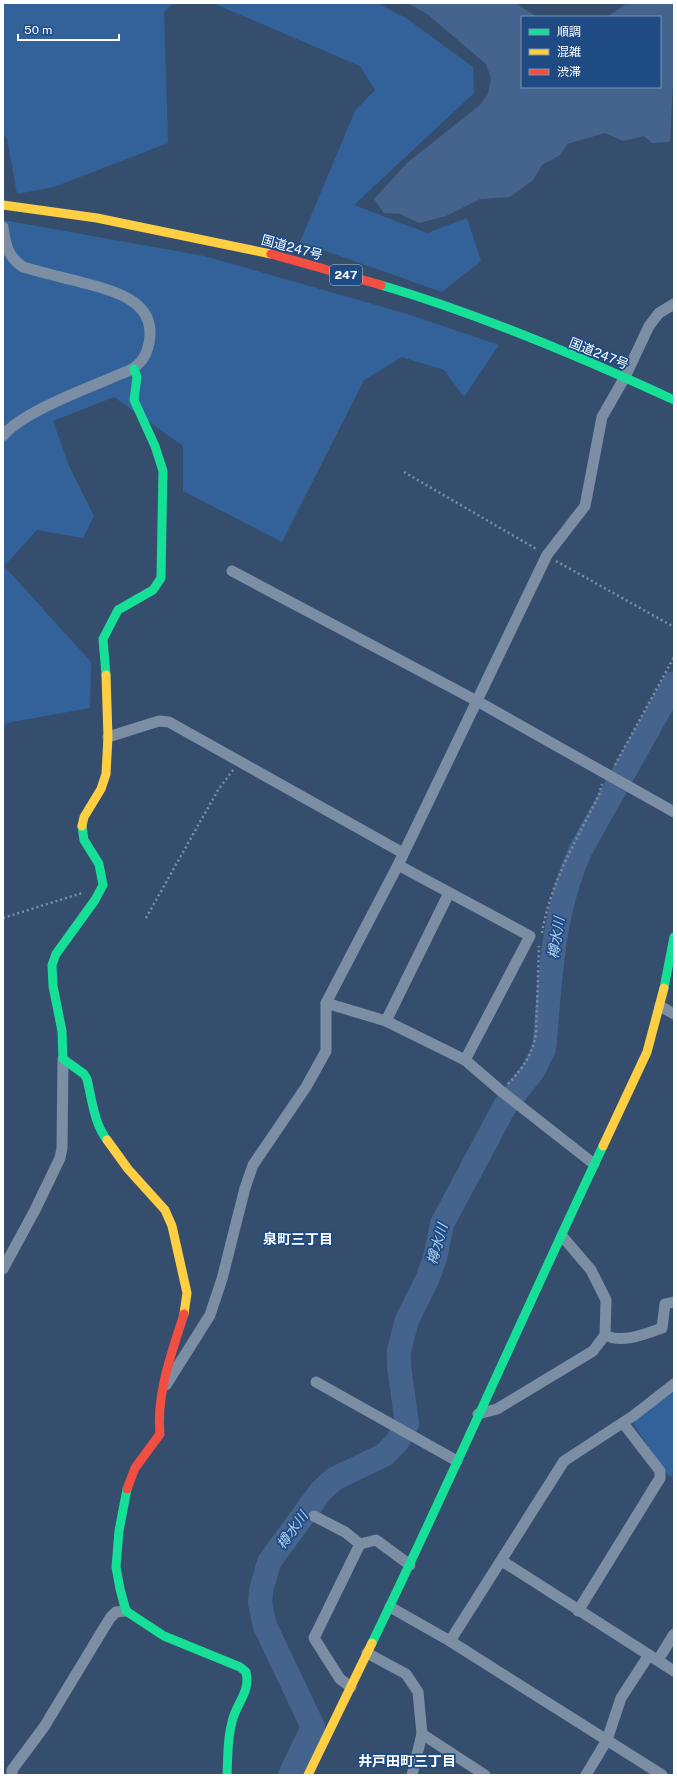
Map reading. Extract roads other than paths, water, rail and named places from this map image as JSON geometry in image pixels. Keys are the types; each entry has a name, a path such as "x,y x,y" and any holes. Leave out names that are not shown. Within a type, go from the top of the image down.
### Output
{"main road":[{"name":"国道247号","path":"3,205 115,221 291,258 412,295 477,317 625,377 674,400"},
{"path":"134,369 137,377 134,400 155,446 163,471 161,578 153,590 118,610 103,639 108,737 104,782 84,817 81,829 84,840 99,864 102,872 103,886 56,954 52,965 53,986 62,1031 63,1059 84,1074 87,1079 96,1120 100,1130 132,1174 165,1210 172,1226 187,1293 185,1309 167,1369 162,1393 159,1425 160,1434 134,1469 128,1486 121,1524 116,1566 120,1592 126,1611 164,1636 240,1667 246,1672 248,1688 234,1713 230,1728 227,1775"},
{"path":"310,1771 410,1565 478,1414 647,1052 660,1006 674,937"}],"street":[{"path":"3,227 5,246 17,263 23,267 98,286 124,296 135,302 143,311 149,324 151,334 147,353 134,369 33,413 8,429 3,436"},
{"path":"162,1393 210,1315 222,1279 245,1188 253,1165 306,1087 326,1051 326,1003 398,865 546,555 585,506 602,416 625,377 649,326 659,313 674,304"},
{"path":"232,571 477,701 674,812"},
{"path":"108,737 164,720 180,727 403,853"},
{"path":"398,865 530,936 465,1060"},
{"path":"386,1021 449,893"},
{"path":"326,1003 386,1021 465,1060 502,1092 594,1164"},
{"path":"660,1006 674,1014"},
{"path":"3,1269 35,1210 60,1158 63,1059"},
{"path":"478,1414 497,1409 593,1352 605,1335 606,1300 591,1270 562,1236"},
{"path":"605,1335 611,1338 620,1338 643,1334 662,1328 665,1304 674,1302"},
{"path":"316,1382 458,1461"},
{"path":"450,1640 502,1561 564,1461 623,1423 674,1384"},
{"path":"578,1611 660,1478 660,1471 623,1423"},
{"path":"314,1516 345,1532 360,1544"},
{"path":"351,1687 340,1679 314,1638 360,1544 376,1540 410,1565"},
{"path":"502,1561 674,1671"},
{"path":"390,1607 450,1640 662,1775"},
{"path":"12,1775 12,1770 44,1727 110,1618 116,1612 126,1611"},
{"path":"586,1775 607,1740 621,1698 674,1634"},
{"path":"367,1653 406,1674 418,1692 422,1734 412,1775"},
{"path":"422,1734 485,1775"}],"waterway":[{"name":"樽水川","path":"290,1775 313,1727 265,1626 260,1603 261,1591 269,1562 321,1491 334,1479 384,1455 397,1442 407,1424 399,1366 399,1351 407,1320 427,1280 435,1258 442,1224 505,1106 533,1071 544,1049 551,973 558,924 570,876 580,851 674,683"}],"district":[{"name":"泉町三丁目","path":"298,1239"},
{"name":"井戸田町三丁目","path":"407,1761"}]}
